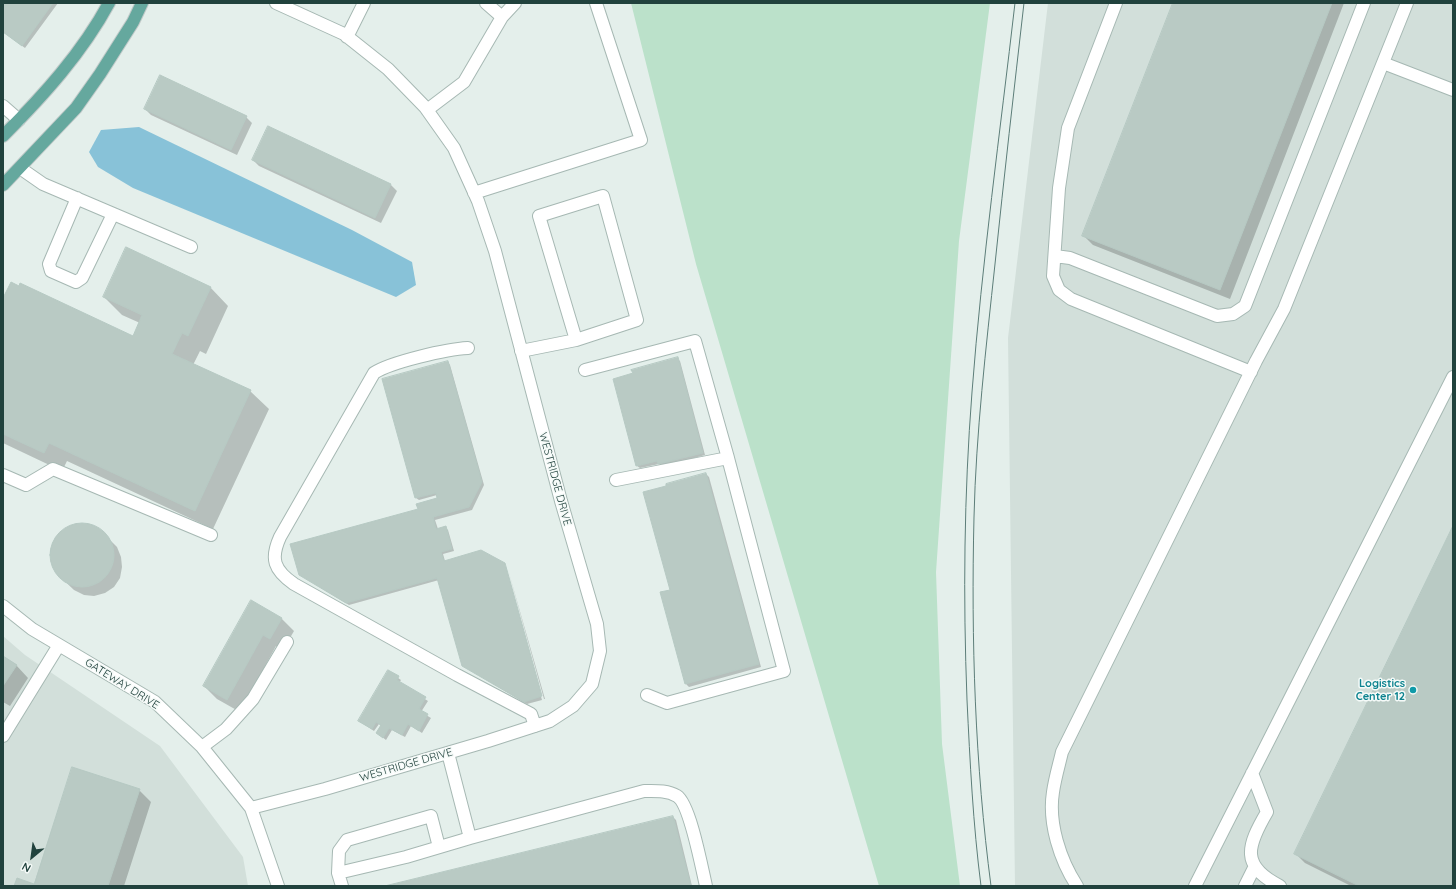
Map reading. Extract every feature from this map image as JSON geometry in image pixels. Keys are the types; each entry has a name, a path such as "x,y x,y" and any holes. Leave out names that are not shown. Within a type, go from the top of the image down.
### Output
{"main road":[{"path":"3,136 72,60 109,3"},
{"path":"3,185 76,108 104,68 133,22 142,3"}],"street":[{"name":"WESTRIDGE DRIVE","path":"251,808 448,753 550,721 573,706 592,684 600,651 597,624 561,501 495,251 474,193 454,148 427,110 388,69 347,37 276,3"},
{"path":"347,37 364,3"},
{"path":"486,3 502,17"},
{"path":"427,110 464,82 502,17 515,3"},
{"path":"474,193 641,140 596,3"},
{"path":"1116,3 1068,128 1059,188 1053,276 1059,290 1071,299 1251,372"},
{"path":"1055,256 1070,258 1217,316 1233,314 1245,306 1364,3"},
{"path":"1078,886 1063,859 1052,820 1052,793 1062,752 1251,372 1284,309 1407,3"},
{"path":"1383,63 1453,90"},
{"path":"3,106 19,120"},
{"path":"20,168 43,184 191,247"},
{"path":"521,351 576,340 637,320 603,196 539,216 576,340"},
{"path":"76,198 49,264 51,271 64,277 76,282 82,278 112,214"},
{"path":"585,370 695,341 728,458 784,671 667,703 647,695"},
{"path":"468,348 454,349 390,366 374,373 280,537 276,546 274,558 277,568 284,577 294,584 457,675 531,714 535,726"},
{"path":"1195,886 1453,377"},
{"path":"616,480 728,458"},
{"path":"3,475 26,486 53,469 211,535"},
{"name":"GATEWAY DRIVE","path":"3,606 32,629 155,702 202,747 251,808 278,886"},
{"path":"202,747 226,729 253,699 287,642"},
{"path":"3,736 59,645"},
{"path":"448,753 470,838"},
{"path":"1252,773 1267,812 1254,835 1251,852 1254,868 1266,879 1280,886"},
{"path":"338,873 644,791 664,791 678,797 688,811 706,886"},
{"path":"342,886 338,873 339,851 347,840 431,816 439,847"},
{"path":"1245,886 1254,868"}],"shaded area":[{"path":"1048,3 1453,3 1453,886 1015,886 1008,338"},
{"path":"3,636 25,655 160,746 243,857 248,886 3,886"}],"green space":[{"path":"631,3 990,3 959,241 936,572 942,744 960,886 879,886 696,264"}],"water":[{"path":"139,127 352,230 412,262 416,285 396,297 133,188 98,167 89,152 101,130"}],"building":[{"path":"3,3 53,3 22,46 3,32"},
{"path":"1173,3 1332,3 1220,290 1082,236"},
{"path":"160,75 247,116 231,150 144,109"},
{"path":"268,126 391,184 375,218 252,160"},
{"path":"126,247 211,287 188,336 182,333 172,354 251,390 195,511 49,443 44,453 3,434 3,298 11,282 19,286 20,283 133,336 142,315 103,297"},
{"path":"678,357 703,453 658,464 657,461 636,466 613,379 633,373 631,370"},
{"path":"448,361 482,482 469,507 433,517 436,529 446,526 452,549 441,552 444,561 481,550 505,563 542,696 524,702 462,666 437,578 346,603 299,575 290,544 418,509 416,504 437,498 436,493 415,498 382,379"},
{"path":"706,473 759,664 685,684 660,592 670,590 643,492"},
{"path":"82,523 100,529 108,537 114,555 108,573 100,581 82,587 64,581 56,573 50,555 56,537 64,529"},
{"name":"Logistics Center 12","path":"1453,526 1453,886 1359,886 1294,854"},
{"path":"251,600 282,618 270,639 263,635 227,700 203,686"},
{"path":"3,656 17,665 3,686"},
{"path":"388,670 399,676 397,680 426,697 419,709 428,714 419,731 408,724 402,735 389,728 383,738 376,733 381,725 376,722 372,729 358,721"},
{"path":"72,767 140,789 108,886 14,886 17,878 34,884"},
{"path":"673,816 691,886 385,886"}],"tram line":[{"path":"981,886 974,816 967,700 965,623 967,469 976,343 1015,3"},
{"path":"991,886 981,794 975,702 973,609 975,485 985,359 1024,3"}],"place":[{"name":"Logistics Center 12","path":"1413,690"}]}
